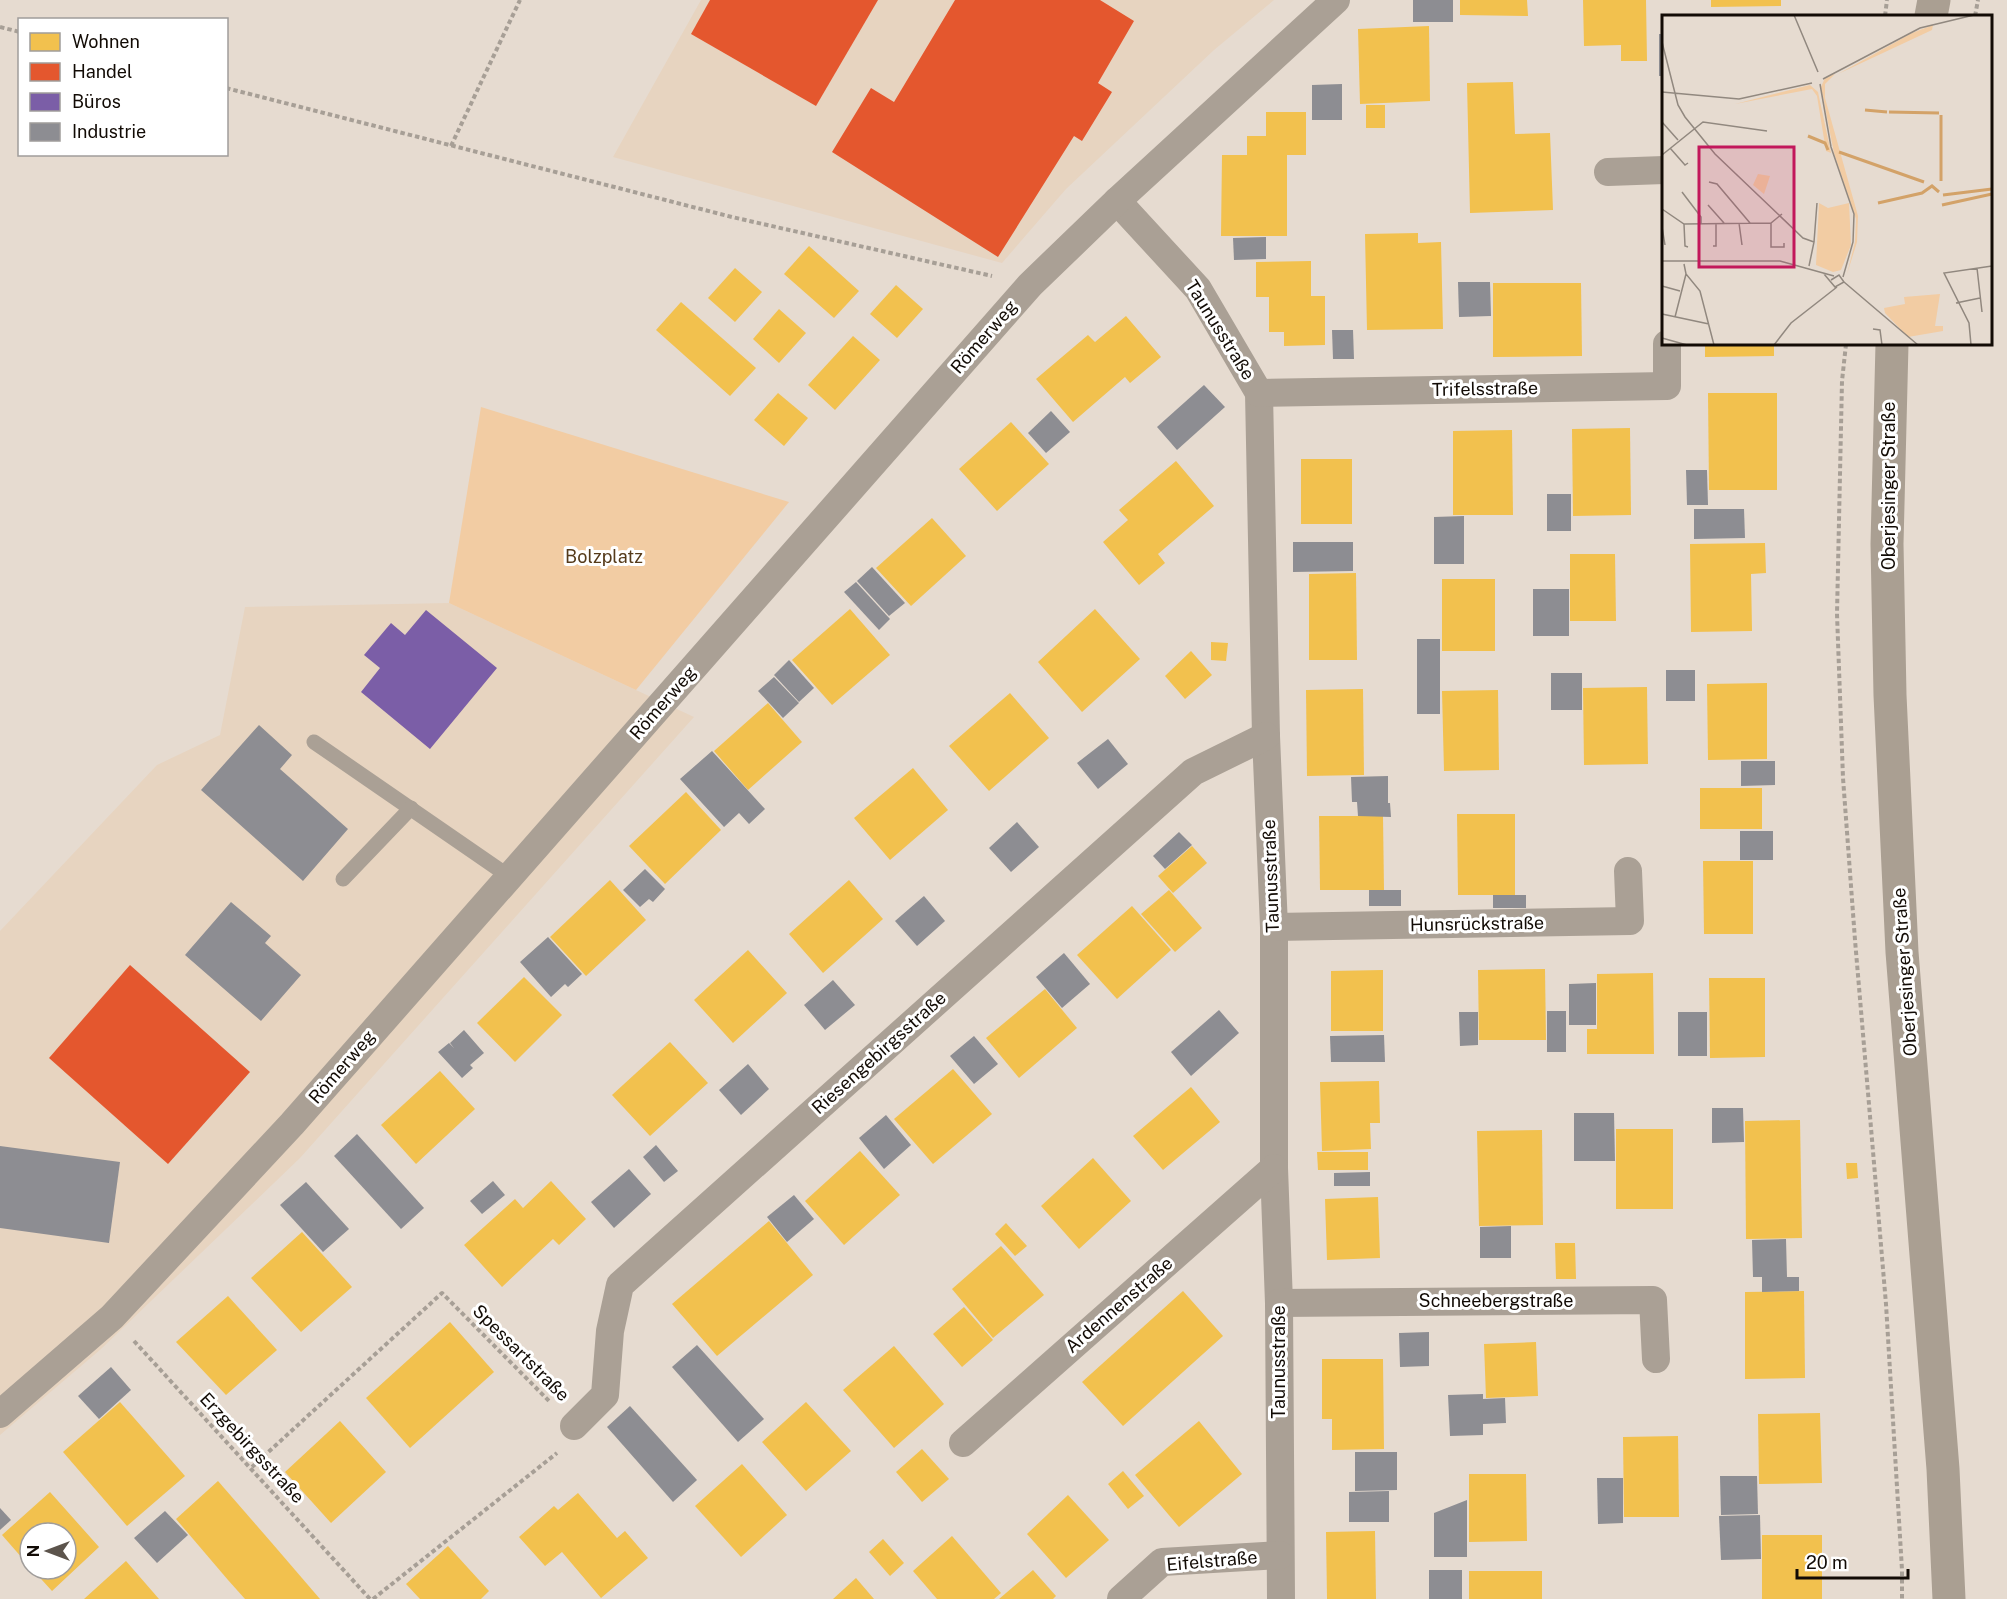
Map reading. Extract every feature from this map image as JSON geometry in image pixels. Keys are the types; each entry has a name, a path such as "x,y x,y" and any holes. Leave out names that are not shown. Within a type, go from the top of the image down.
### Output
{"main road":[{"path":"1930,15 1934,0"},
{"name":"Oberjesinger Straße","path":"1892,345 1887,544 1891,717 1902,952 1943,1469 1949,1599"}],"street":[{"name":"Römerweg","path":"0,1414 112,1317 292,1124 1030,285 1117,201 1336,0"},
{"path":"1608,172 1662,170"},
{"name":"Taunusstraße","path":"1117,201 1198,289 1259,393 1266,736 1274,927 1274,1168 1279,1303 1281,1599"},
{"name":"Trifelsstraße","path":"1259,393 1667,386 1667,345"},
{"name":"Riesengebirgsstraße","path":"574,1426 605,1395 610,1331 620,1285 1193,772 1266,736"},
{"name":"Hunsrückstraße","path":"1274,927 1630,921 1628,871"},
{"name":"Ardennenstraße","path":"963,1443 1274,1168"},
{"name":"Schneebergstraße","path":"1279,1303 1653,1300 1656,1359"},
{"name":"Eifelstraße","path":"1121,1599 1162,1562 1280,1555"}],"lane":[{"path":"314,742 510,877"},
{"path":"343,879 411,808"}],"path":[{"path":"451,146 520,0"},
{"path":"1886,15 1887,0"},
{"path":"1975,15 1978,0"},
{"path":"0,27 18,32"},
{"path":"228,89 732,217 1030,285"},
{"path":"1846,345 1842,381 1837,614 1843,778 1886,1304 1902,1558 1902,1599"},
{"name":"Spessartstraße","path":"252,1467 442,1293 574,1426 565,1447 372,1599"},
{"name":"Erzgebirgsstraße","path":"112,1317 372,1599"}],"shaded area":[{"path":"701,0 1274,0 1214,50 1066,189 1002,263 613,157"},
{"path":"449,603 694,717 300,1158 101,1349 0,1435 0,931 157,765 220,735 245,607"}],"green space":[{"name":"Bolzplatz","path":"481,407 789,502 636,690 449,603"}],"building: Wohnen":[{"path":"1460,0 1527,0 1528,16 1460,15"},
{"path":"1583,0 1646,0 1647,61 1621,61 1621,45 1584,46"},
{"path":"1711,0 1781,0 1781,6 1711,7"},
{"path":"1429,26 1430,101 1360,104 1358,29"},
{"path":"1513,82 1515,134 1550,133 1553,210 1470,213 1467,83"},
{"path":"1366,105 1385,105 1385,128 1366,128"},
{"path":"1266,112 1306,112 1306,155 1287,155 1287,236 1221,236 1222,155 1247,155 1247,136 1266,136"},
{"path":"1418,233 1418,243 1441,242 1443,329 1367,330 1365,234"},
{"path":"809,246 859,291 834,318 784,274"},
{"path":"1311,261 1311,296 1325,296 1325,345 1284,346 1284,332 1269,332 1269,297 1256,297 1256,262"},
{"path":"735,268 762,292 735,322 708,298"},
{"path":"1493,283 1581,283 1582,356 1493,357"},
{"path":"896,285 923,309 897,338 870,314"},
{"path":"681,302 756,368 730,396 656,330"},
{"path":"779,309 806,333 779,363 753,339"},
{"path":"1126,316 1161,357 1130,383 1125,377 1073,422 1036,379 1088,335 1095,342"},
{"path":"853,336 880,360 835,410 808,385"},
{"path":"1705,345 1774,345 1774,356 1705,357"},
{"path":"778,393 808,418 784,446 754,420"},
{"path":"1708,393 1777,393 1777,490 1709,490"},
{"path":"1011,422 1049,464 997,511 959,469"},
{"path":"1630,428 1631,515 1573,516 1572,429"},
{"path":"1512,430 1513,515 1453,515 1453,431"},
{"path":"1301,459 1352,459 1352,524 1301,524"},
{"path":"1176,461 1214,506 1158,554 1165,563 1139,585 1103,542 1128,520 1119,510"},
{"path":"932,518 966,556 911,606 876,568"},
{"path":"1765,543 1766,573 1751,574 1752,631 1691,632 1690,544"},
{"path":"1570,554 1615,554 1616,621 1570,621"},
{"path":"1356,573 1357,660 1309,660 1309,574"},
{"path":"1442,579 1495,579 1495,651 1442,651"},
{"path":"850,609 890,655 832,705 792,660"},
{"path":"1095,609 1140,659 1082,712 1038,662"},
{"path":"1211,642 1228,643 1226,661 1211,660"},
{"path":"1191,651 1212,675 1185,699 1165,676"},
{"path":"1767,683 1767,759 1708,760 1707,684"},
{"path":"1647,687 1648,764 1584,765 1583,688"},
{"path":"1363,689 1364,775 1307,776 1306,690"},
{"path":"1498,690 1499,770 1444,771 1442,691"},
{"path":"1010,693 1049,738 989,791 949,746"},
{"path":"768,703 802,742 748,790 714,751"},
{"path":"913,768 948,810 890,860 854,818"},
{"path":"1700,788 1762,788 1762,829 1700,829"},
{"path":"686,792 721,830 665,884 629,846"},
{"path":"1457,814 1515,814 1515,895 1458,895"},
{"path":"1319,816 1383,816 1384,890 1320,890"},
{"path":"1192,846 1207,863 1173,893 1158,876"},
{"path":"1703,861 1753,861 1753,934 1704,934"},
{"path":"610,880 646,920 586,976 550,937"},
{"path":"849,880 883,919 823,973 789,934"},
{"path":"1169,890 1202,928 1175,952 1141,914"},
{"path":"1132,906 1171,950 1117,999 1077,955"},
{"path":"748,950 787,993 733,1043 694,1000"},
{"path":"1545,969 1546,1040 1479,1040 1478,970"},
{"path":"1383,970 1383,1031 1331,1031 1331,971"},
{"path":"1653,973 1654,1054 1587,1054 1587,1029 1597,1029 1597,974"},
{"path":"524,977 562,1015 515,1062 477,1023"},
{"path":"1709,978 1765,978 1765,1057 1710,1058"},
{"path":"1045,989 1077,1028 1019,1078 986,1038"},
{"path":"670,1042 708,1083 650,1136 612,1095"},
{"path":"953,1069 992,1114 933,1164 894,1119"},
{"path":"440,1071 475,1109 416,1164 381,1125"},
{"path":"1379,1081 1380,1123 1370,1123 1371,1149 1322,1151 1320,1082"},
{"path":"1191,1087 1220,1122 1163,1170 1133,1136"},
{"path":"1800,1120 1802,1238 1746,1239 1745,1121"},
{"path":"1616,1129 1673,1129 1673,1209 1616,1209"},
{"path":"1542,1130 1543,1225 1479,1226 1477,1131"},
{"path":"860,1151 900,1195 844,1245 805,1201"},
{"path":"1317,1152 1368,1152 1368,1170 1318,1170"},
{"path":"1093,1158 1131,1201 1079,1249 1041,1206"},
{"path":"1846,1163 1857,1163 1858,1178 1847,1179"},
{"path":"551,1181 586,1219 559,1245 553,1239 502,1287 464,1245 515,1199 523,1208"},
{"path":"1378,1197 1380,1258 1327,1260 1325,1199"},
{"path":"769,1221 813,1275 717,1356 672,1304"},
{"path":"1006,1223 1027,1246 1015,1256 995,1234"},
{"path":"302,1232 352,1287 301,1332 251,1278"},
{"path":"1555,1243 1575,1243 1576,1279 1556,1279"},
{"path":"1001,1246 1044,1295 993,1338 952,1289"},
{"path":"1183,1291 1223,1336 1123,1426 1082,1382"},
{"path":"1804,1291 1805,1378 1745,1379 1745,1292"},
{"path":"228,1296 277,1350 226,1395 176,1342"},
{"path":"964,1307 993,1340 962,1367 933,1334"},
{"path":"450,1322 494,1372 410,1448 366,1398"},
{"path":"1536,1342 1538,1396 1486,1398 1484,1344"},
{"path":"894,1346 944,1404 894,1448 843,1390"},
{"path":"1322,1359 1383,1359 1384,1449 1332,1450 1332,1419 1322,1419"},
{"path":"120,1402 185,1476 127,1526 63,1452"},
{"path":"806,1402 851,1451 806,1491 762,1442"},
{"path":"1820,1413 1822,1483 1759,1484 1758,1414"},
{"path":"340,1421 386,1472 331,1523 285,1472"},
{"path":"1199,1421 1242,1474 1179,1527 1135,1475"},
{"path":"1678,1436 1679,1517 1624,1517 1623,1437"},
{"path":"922,1449 949,1479 922,1502 896,1472"},
{"path":"742,1464 787,1515 741,1557 695,1506"},
{"path":"1123,1471 1144,1496 1128,1509 1108,1484"},
{"path":"1469,1474 1526,1474 1527,1541 1469,1542"},
{"path":"218,1481 320,1599 245,1599 228,1580 176,1519"},
{"path":"50,1492 76,1521 18,1521 18,1553 2,1535"},
{"path":"578,1493 617,1538 625,1531 648,1558 601,1598 562,1552 545,1566 519,1537 554,1506 558,1510"},
{"path":"1068,1495 1109,1540 1066,1578 1027,1534"},
{"path":"78,1523 99,1547 78,1567"},
{"path":"1375,1531 1376,1599 1327,1599 1326,1532"},
{"path":"1762,1535 1822,1535 1822,1599 1762,1599"},
{"path":"952,1536 1001,1593 994,1599 937,1599 913,1571"},
{"path":"883,1539 904,1563 890,1576 869,1552"},
{"path":"448,1546 489,1591 481,1599 420,1599 406,1584"},
{"path":"126,1561 159,1599 84,1599"},
{"path":"1033,1570 1056,1596 1053,1599 999,1599"},
{"path":"1469,1571 1542,1571 1542,1599 1469,1599"},
{"path":"856,1578 874,1599 833,1599"},
{"path":"43,1581 63,1581 52,1591"}],"building: Handel":[{"path":"710,0 878,0 816,106 691,34"},
{"path":"955,0 1100,0 1134,21 1098,83 1112,92 1082,141 1074,136 998,257 832,152 871,88 894,102"},
{"path":"130,965 250,1072 168,1164 49,1058"}],"building: Büros":[{"path":"426,610 497,668 430,749 361,692 380,668 364,655 391,623 405,635"}],"building: Industrie":[{"path":"1413,0 1453,0 1453,22 1413,22"},
{"path":"1659,34 1662,34 1662,76 1659,76"},
{"path":"1342,84 1342,120 1312,120 1312,85"},
{"path":"1266,237 1266,259 1234,260 1233,238"},
{"path":"1458,282 1490,282 1491,316 1459,317"},
{"path":"1332,330 1353,330 1354,359 1333,359"},
{"path":"1204,385 1225,407 1177,450 1157,427"},
{"path":"1051,411 1070,432 1046,453 1028,433"},
{"path":"1686,470 1707,470 1708,505 1687,505"},
{"path":"1547,494 1571,494 1571,531 1547,531"},
{"path":"1694,509 1744,509 1745,538 1694,539"},
{"path":"1464,516 1464,564 1434,564 1434,517"},
{"path":"1293,542 1353,542 1353,571 1293,572"},
{"path":"872,567 905,603 889,616 857,581"},
{"path":"856,582 890,619 879,630 844,592"},
{"path":"1533,589 1569,589 1569,636 1533,636"},
{"path":"1417,639 1440,639 1440,714 1417,714"},
{"path":"789,660 814,688 799,702 774,675"},
{"path":"1666,670 1695,670 1695,701 1666,701"},
{"path":"1551,673 1582,673 1582,710 1551,710"},
{"path":"774,677 799,703 783,718 758,691"},
{"path":"259,725 292,755 280,769 348,829 303,881 201,790"},
{"path":"1108,739 1128,764 1098,789 1077,763"},
{"path":"712,751 765,809 749,824 739,813 724,827 680,779"},
{"path":"1741,761 1775,761 1775,785 1741,786"},
{"path":"1388,776 1388,803 1390,803 1391,817 1358,816 1357,802 1352,802 1351,777"},
{"path":"1017,822 1039,847 1011,872 989,848"},
{"path":"1740,831 1773,831 1773,860 1740,860"},
{"path":"1179,832 1192,845 1165,869 1153,856"},
{"path":"645,869 665,889 653,902 649,899 640,907 623,890"},
{"path":"1369,890 1401,890 1401,906 1369,906"},
{"path":"1493,895 1526,895 1526,908 1493,908"},
{"path":"924,896 945,921 917,946 895,921"},
{"path":"231,902 271,936 265,943 301,975 261,1021 185,955"},
{"path":"548,937 582,974 568,987 565,984 551,997 520,962"},
{"path":"1064,953 1090,984 1062,1008 1036,977"},
{"path":"833,980 855,1005 825,1030 804,1005"},
{"path":"1596,983 1596,1025 1569,1025 1569,984"},
{"path":"1219,1010 1239,1033 1191,1076 1171,1052"},
{"path":"1547,1011 1566,1011 1566,1052 1547,1052"},
{"path":"1459,1012 1478,1012 1478,1045 1460,1046"},
{"path":"1678,1012 1707,1012 1707,1056 1678,1056"},
{"path":"464,1030 484,1053 470,1065 473,1068 462,1078 438,1052 449,1043 454,1048 450,1043"},
{"path":"1384,1035 1385,1062 1331,1062 1330,1036"},
{"path":"974,1036 998,1064 974,1084 950,1056"},
{"path":"748,1064 769,1089 741,1115 719,1090"},
{"path":"1712,1108 1743,1108 1744,1142 1712,1143"},
{"path":"1574,1113 1614,1113 1615,1161 1574,1161"},
{"path":"886,1115 911,1145 884,1169 859,1138"},
{"path":"357,1134 424,1208 401,1229 334,1156"},
{"path":"656,1145 678,1171 664,1182 643,1157"},
{"path":"0,1146 120,1162 109,1243 0,1228"},
{"path":"629,1169 651,1194 614,1228 591,1202"},
{"path":"1370,1172 1370,1186 1334,1186 1334,1173"},
{"path":"493,1181 505,1195 482,1214 470,1201"},
{"path":"306,1182 349,1229 323,1252 280,1205"},
{"path":"794,1195 814,1219 787,1242 767,1217"},
{"path":"1511,1226 1511,1258 1480,1258 1480,1227"},
{"path":"1786,1239 1787,1277 1799,1277 1799,1291 1762,1292 1762,1277 1753,1277 1752,1240"},
{"path":"1429,1332 1429,1366 1400,1367 1399,1333"},
{"path":"697,1345 764,1419 738,1442 672,1367"},
{"path":"111,1367 131,1390 99,1419 78,1396"},
{"path":"1483,1394 1483,1399 1505,1398 1506,1423 1483,1424 1483,1435 1450,1436 1448,1395"},
{"path":"630,1406 697,1480 673,1502 607,1427"},
{"path":"1355,1452 1397,1452 1397,1490 1355,1491"},
{"path":"1720,1476 1757,1476 1758,1514 1721,1515"},
{"path":"1597,1478 1623,1478 1623,1523 1598,1524"},
{"path":"1389,1491 1389,1522 1349,1522 1349,1492"},
{"path":"1467,1500 1467,1557 1434,1557 1434,1513"},
{"path":"0,1508 11,1520 0,1530"},
{"path":"165,1511 188,1535 157,1563 134,1538"},
{"path":"1760,1515 1761,1559 1721,1560 1719,1516"},
{"path":"1429,1570 1462,1570 1462,1599 1429,1599"}]}
